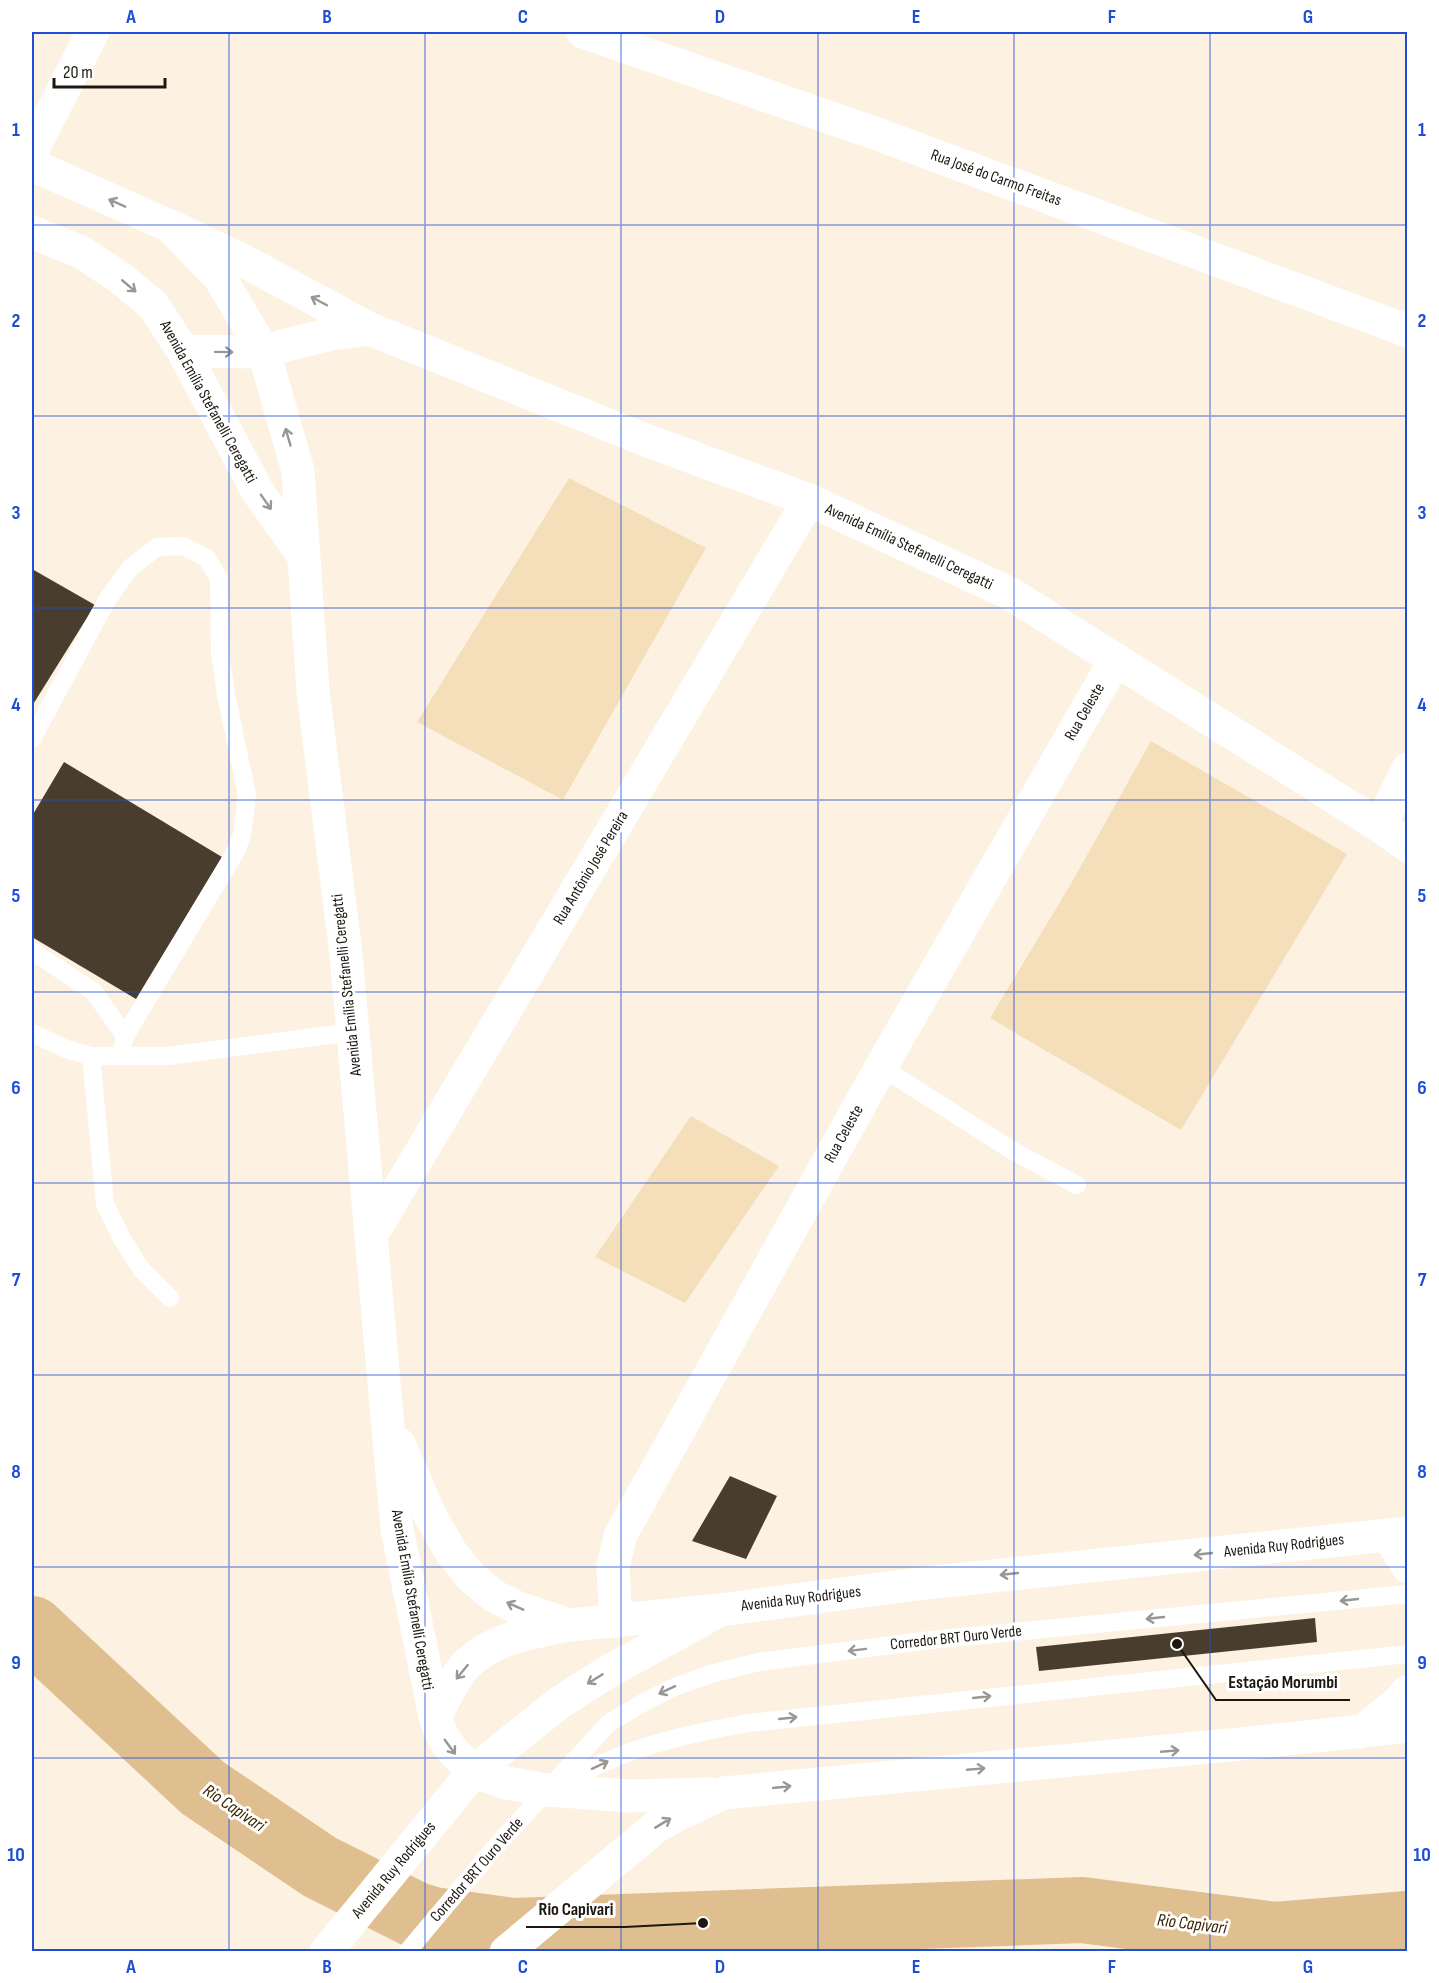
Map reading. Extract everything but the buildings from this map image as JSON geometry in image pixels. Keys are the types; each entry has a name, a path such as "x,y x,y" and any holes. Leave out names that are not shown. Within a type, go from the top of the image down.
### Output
{"street":[{"path":"32,151 93,32"},
{"name":"Rua José do Carmo Freitas","path":"583,32 880,135 1407,331"},
{"name":"Avenida Emília Stefanelli Ceregatti","path":"32,165 244,261 370,328 648,441 809,500 1011,594 1380,826 1407,846"},
{"name":"Avenida Emília Stefanelli Ceregatti","path":"170,226 220,278 264,352 298,471 313,691 346,954 397,1529 435,1717 441,1734 452,1752 474,1771"},
{"name":"Avenida Emília Stefanelli Ceregatti","path":"32,232 81,252 119,277 153,305 183,351 258,492 304,557"},
{"path":"183,351 264,352 332,334 370,328"},
{"name":"Rua Antônio José Pereira","path":"371,1236 809,500"},
{"name":"Rua Celeste","path":"616,1622 613,1567 620,1536 881,1067 1116,659"},
{"path":"1380,826 1407,769"},
{"name":"Avenida Emília Stefanelli Ceregatti","path":"387,1415 430,1515 451,1551 471,1577 494,1596 518,1608 570,1624 616,1622 720,1610"},
{"path":"1398,1534 1407,1567"},
{"name":"Avenida Ruy Rodrigues","path":"326,1952 474,1771 559,1702 606,1673 720,1610 925,1583 1398,1534"},
{"path":"435,1717 456,1678 484,1651 504,1641 529,1633 570,1624"},
{"path":"1361,1732 1395,1705 1407,1690"},
{"path":"474,1771 506,1783 548,1790 630,1796 723,1793 1407,1726"},
{"path":"506,1952 657,1826 723,1793"}],"lane":[{"path":"32,739 107,600 130,568 157,547 183,546 207,558 219,579 221,663 247,795 243,835 236,851 125,1036 121,1056"},
{"path":"32,951 94,992 125,1036"},
{"path":"32,1034 66,1049 91,1056 168,1056 352,1032"},
{"path":"91,1056 105,1204 121,1237 141,1269 170,1298"},
{"path":"881,1067 1013,1150 1077,1185"},
{"name":"Corredor BRT Ouro Verde","path":"407,1952 496,1846 609,1723 677,1686 714,1673 759,1662 931,1640 1407,1594"},
{"name":"Corredor BRT Ouro Verde","path":"548,1790 604,1762 652,1745 700,1732 749,1723 1407,1654"}],"shaded area":[{"path":"569,478 706,548 563,800 417,722"},
{"path":"1151,741 1347,854 1181,1130 990,1018 1072,882"},
{"path":"691,1116 779,1166 685,1303 595,1257"},
{"path":"638,1938 676,1951 586,1951 603,1940"}],"waterway":[{"name":"Rio Capivari","path":"32,1629 203,1788 320,1867 416,1915 433,1920 514,1931 1082,1910 1276,1935 1408,1924"}],"place":[{"name":"Estação Morumbi","path":"1177,1644"},
{"name":"Rio Capivari","path":"703,1923"}]}
